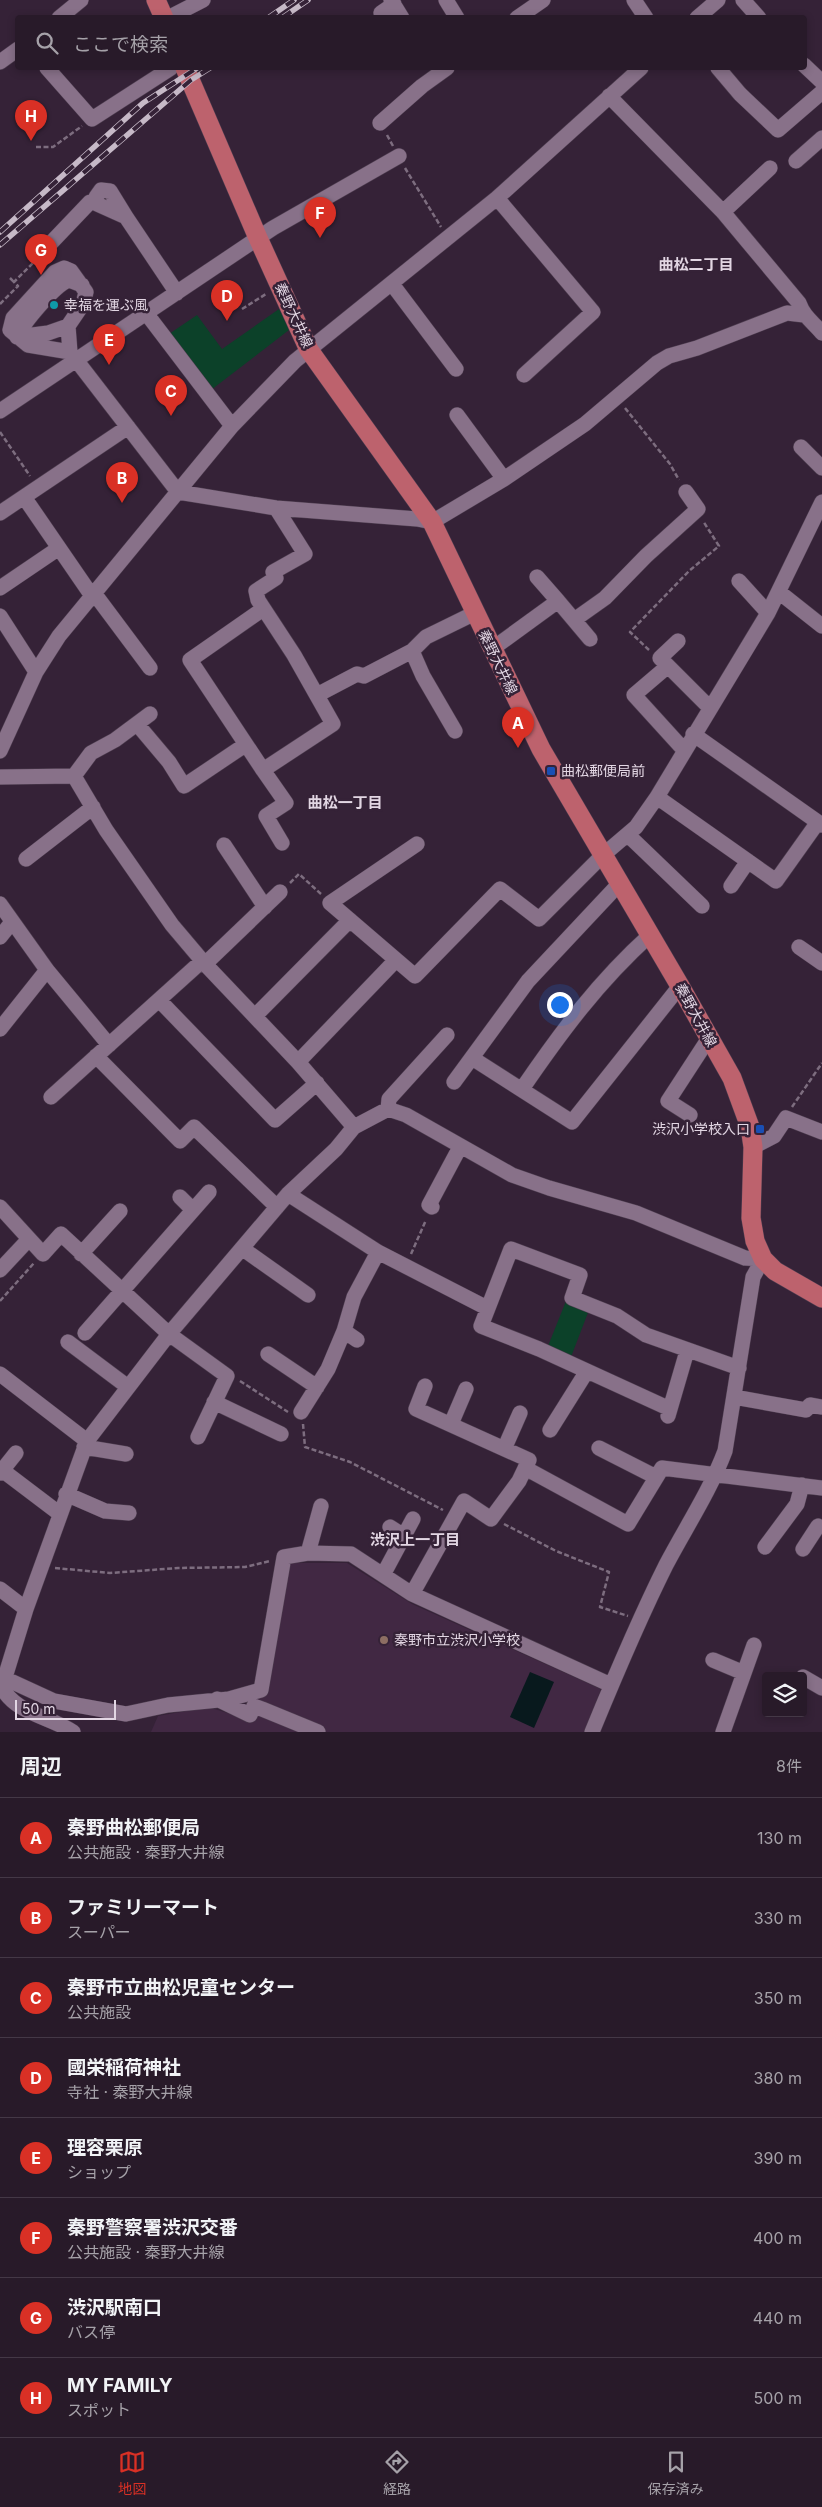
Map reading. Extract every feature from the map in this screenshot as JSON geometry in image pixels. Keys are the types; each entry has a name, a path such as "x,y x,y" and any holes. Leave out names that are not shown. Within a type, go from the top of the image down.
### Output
{"main road":[{"path":"156,0 164,15"},
{"name":"秦野大井線","path":"186,70 258,238 309,350 432,522 541,750 732,1078 750,1127 754,1147 751,1218 755,1241 764,1259 775,1270 822,1298"}],"street":[{"path":"63,15 81,0"},
{"path":"172,15 203,0"},
{"path":"446,0 454,15"},
{"path":"521,15 543,0"},
{"path":"634,0 644,15"},
{"path":"700,15 718,0"},
{"path":"743,0 756,15"},
{"path":"389,6 399,15"},
{"path":"0,62 15,51"},
{"path":"807,68 822,82"},
{"path":"49,70 92,119 168,70"},
{"path":"380,123 441,70"},
{"path":"0,752 7,731 36,672 59,636 232,426 295,361 497,198 639,70"},
{"path":"720,70 740,94 778,130 822,92"},
{"path":"609,96 723,212 799,303 804,315"},
{"path":"796,161 822,138"},
{"path":"0,411 74,356 146,313 258,238 398,156"},
{"path":"723,212 770,168"},
{"path":"497,198 593,312 524,375"},
{"path":"48,246 90,202 96,200 101,206 126,217 177,293"},
{"path":"17,337 48,333 68,326 86,298 82,285 71,271 64,268 55,272 13,318 10,330 17,337 28,345 74,356"},
{"path":"392,284 456,369"},
{"path":"146,313 232,426"},
{"path":"68,326 74,356 178,492 276,508 417,519 432,522 504,480 585,424 656,363 669,356 697,348 787,313 804,315 815,323 822,333"},
{"path":"457,415 504,480"},
{"path":"0,513 128,427"},
{"path":"801,447 822,468"},
{"path":"574,620 605,598 646,556 700,506 686,492"},
{"path":"24,497 93,595 150,668"},
{"path":"417,844 330,903 395,961 415,976 500,889 539,919 602,856 636,827 657,796 768,614 822,502"},
{"path":"263,770 333,724 317,694 263,609 256,591 276,578 273,572 305,554 276,508"},
{"path":"0,588 59,548"},
{"path":"537,577 590,639"},
{"path":"739,581 768,614"},
{"path":"779,592 822,626"},
{"path":"492,649 558,601"},
{"path":"263,609 190,660 288,807 266,816 282,843"},
{"path":"317,694 357,674 364,676 412,651 426,637 475,613"},
{"path":"0,616 36,672"},
{"path":"678,641 664,662 631,699 684,750"},
{"path":"412,651 423,676 455,731"},
{"path":"664,662 709,708"},
{"path":"74,776 91,753 150,714"},
{"path":"137,724 169,762 184,786 245,745"},
{"path":"657,796 776,881 820,823 694,734"},
{"path":"0,777 74,776"},
{"path":"74,776 106,830 172,925 203,962 317,1083 354,1127"},
{"path":"26,859 93,806"},
{"path":"628,835 702,906"},
{"path":"224,845 265,907"},
{"path":"732,886 748,861"},
{"path":"454,1082 528,981 619,884"},
{"path":"51,1098 280,892"},
{"path":"0,904 47,970 109,1045"},
{"path":"255,1016 350,920"},
{"path":"0,937 12,922"},
{"path":"522,1089 569,1021 603,980 650,935"},
{"path":"799,947 822,963"},
{"path":"298,1062 395,961"},
{"path":"0,1029 47,970"},
{"path":"472,1058 572,1122 680,986"},
{"path":"159,1000 275,1120 317,1083"},
{"path":"388,1109 389,1099 447,1035"},
{"path":"690,1116 668,1102 710,1038"},
{"path":"96,1056 180,1141 194,1127 277,1207"},
{"path":"73,1732 16,1705 8,1697 2,1684 66,1494 86,1444 169,1334 243,1250 288,1194 336,1149 354,1127 388,1109 406,1114 460,1147 512,1175 549,1188 636,1213 745,1258 764,1259 753,1277 725,1451 716,1475 665,1567 642,1621 611,1685 592,1732"},
{"path":"754,1147 774,1136 786,1118 822,1132"},
{"path":"432,1207 429,1205 460,1147"},
{"path":"85,1333 192,1209 210,1192"},
{"path":"288,1194 378,1252 488,1308"},
{"path":"180,1197 192,1209"},
{"path":"0,1207 43,1254 61,1234 169,1334 227,1376 198,1437"},
{"path":"81,1254 120,1211"},
{"path":"0,1270 29,1239"},
{"path":"687,1351 669,1412 587,1371 481,1326 511,1249 580,1275 572,1298 617,1316 646,1335 739,1368"},
{"path":"243,1250 308,1295"},
{"path":"299,1416 317,1387 344,1331 354,1297 378,1252"},
{"path":"344,1331 357,1340"},
{"path":"68,1342 128,1388"},
{"path":"268,1354 317,1387"},
{"path":"550,1430 587,1371"},
{"path":"0,1374 86,1444 126,1454"},
{"path":"412,1594 464,1501 491,1518 518,1481 529,1460 504,1447 416,1409 425,1386"},
{"path":"451,1424 466,1389"},
{"path":"734,1397 806,1410 810,1405 822,1407"},
{"path":"214,1402 269,1421 281,1434"},
{"path":"504,1447 520,1412"},
{"path":"599,1448 656,1477"},
{"path":"16,1452 1,1472 60,1514"},
{"path":"525,1468 628,1524 662,1468 822,1488"},
{"path":"765,1547 796,1504 802,1485"},
{"path":"66,1494 105,1511 129,1514"},
{"path":"308,1554 321,1506"},
{"path":"383,1576 413,1519"},
{"path":"803,1549 821,1524"},
{"path":"390,1527 404,1536"},
{"path":"2,1684 54,1701 126,1714 168,1705 229,1699 261,1690 284,1557 308,1554 351,1554 412,1594 611,1685"},
{"path":"0,1589 26,1609"},
{"path":"729,1724 754,1646"},
{"path":"713,1660 744,1673"},
{"path":"807,1680 822,1688"},
{"path":"217,1700 250,1715 254,1706 318,1732"}],"path":[{"path":"36,147 53,147 92,119"},
{"path":"380,123 448,238"},
{"path":"14,282 48,246"},
{"path":"0,304 18,286 10,278"},
{"path":"242,309 273,289"},
{"path":"616,398 670,464 686,492"},
{"path":"0,432 39,487"},
{"path":"664,662 630,632 690,571 719,546 700,506"},
{"path":"280,892 299,874 330,903"},
{"path":"786,1118 822,1063"},
{"path":"405,1266 432,1207"},
{"path":"0,1301 43,1254"},
{"path":"227,1376 237,1379 299,1416 305,1447 350,1462 421,1500 455,1515"},
{"path":"492,1516 514,1530 556,1551 609,1572 600,1607 642,1621"},
{"path":"41,1566 110,1574 178,1568 245,1567 284,1557"}],"shaded area":[{"name":"秦野市立渋沢小学校","path":"290,1563 347,1563 412,1604 601,1689 585,1732 151,1732 158,1716 208,1707 244,1718 251,1701 268,1694"},
{"path":"530,1672 554,1682 534,1728 510,1717"}],"green space":[{"path":"279,309 289,330 211,390 169,334 197,315 222,349"},
{"path":"566,1301 589,1310 571,1357 548,1346"}],"railway":[{"path":"272,15 294,0"},
{"path":"286,15 308,0"},
{"path":"0,232 143,103 194,70"},
{"path":"0,245 191,80 207,70"}],"place":[{"name":"MY FAMILY","path":"31,141"},
{"name":"秦野警察署渋沢交番","path":"320,238"},
{"name":"渋沢駅南口","path":"41,275"},
{"name":"幸福を運ぶ風","path":"54,305"},
{"name":"國栄稲荷神社","path":"227,321"},
{"name":"理容栗原","path":"109,365"},
{"name":"秦野市立曲松児童センター","path":"171,416"},
{"name":"ファミリーマート","path":"122,503"},
{"name":"秦野曲松郵便局","path":"518,748"},
{"name":"曲松郵便局前","path":"551,771"},
{"name":"渋沢小学校入口","path":"760,1129"},
{"name":"秦野市立渋沢小学校","path":"384,1640"}],"district":[{"name":"曲松二丁目","path":"696,265"},
{"name":"曲松一丁目","path":"345,803"},
{"name":"渋沢上一丁目","path":"415,1540"}]}
